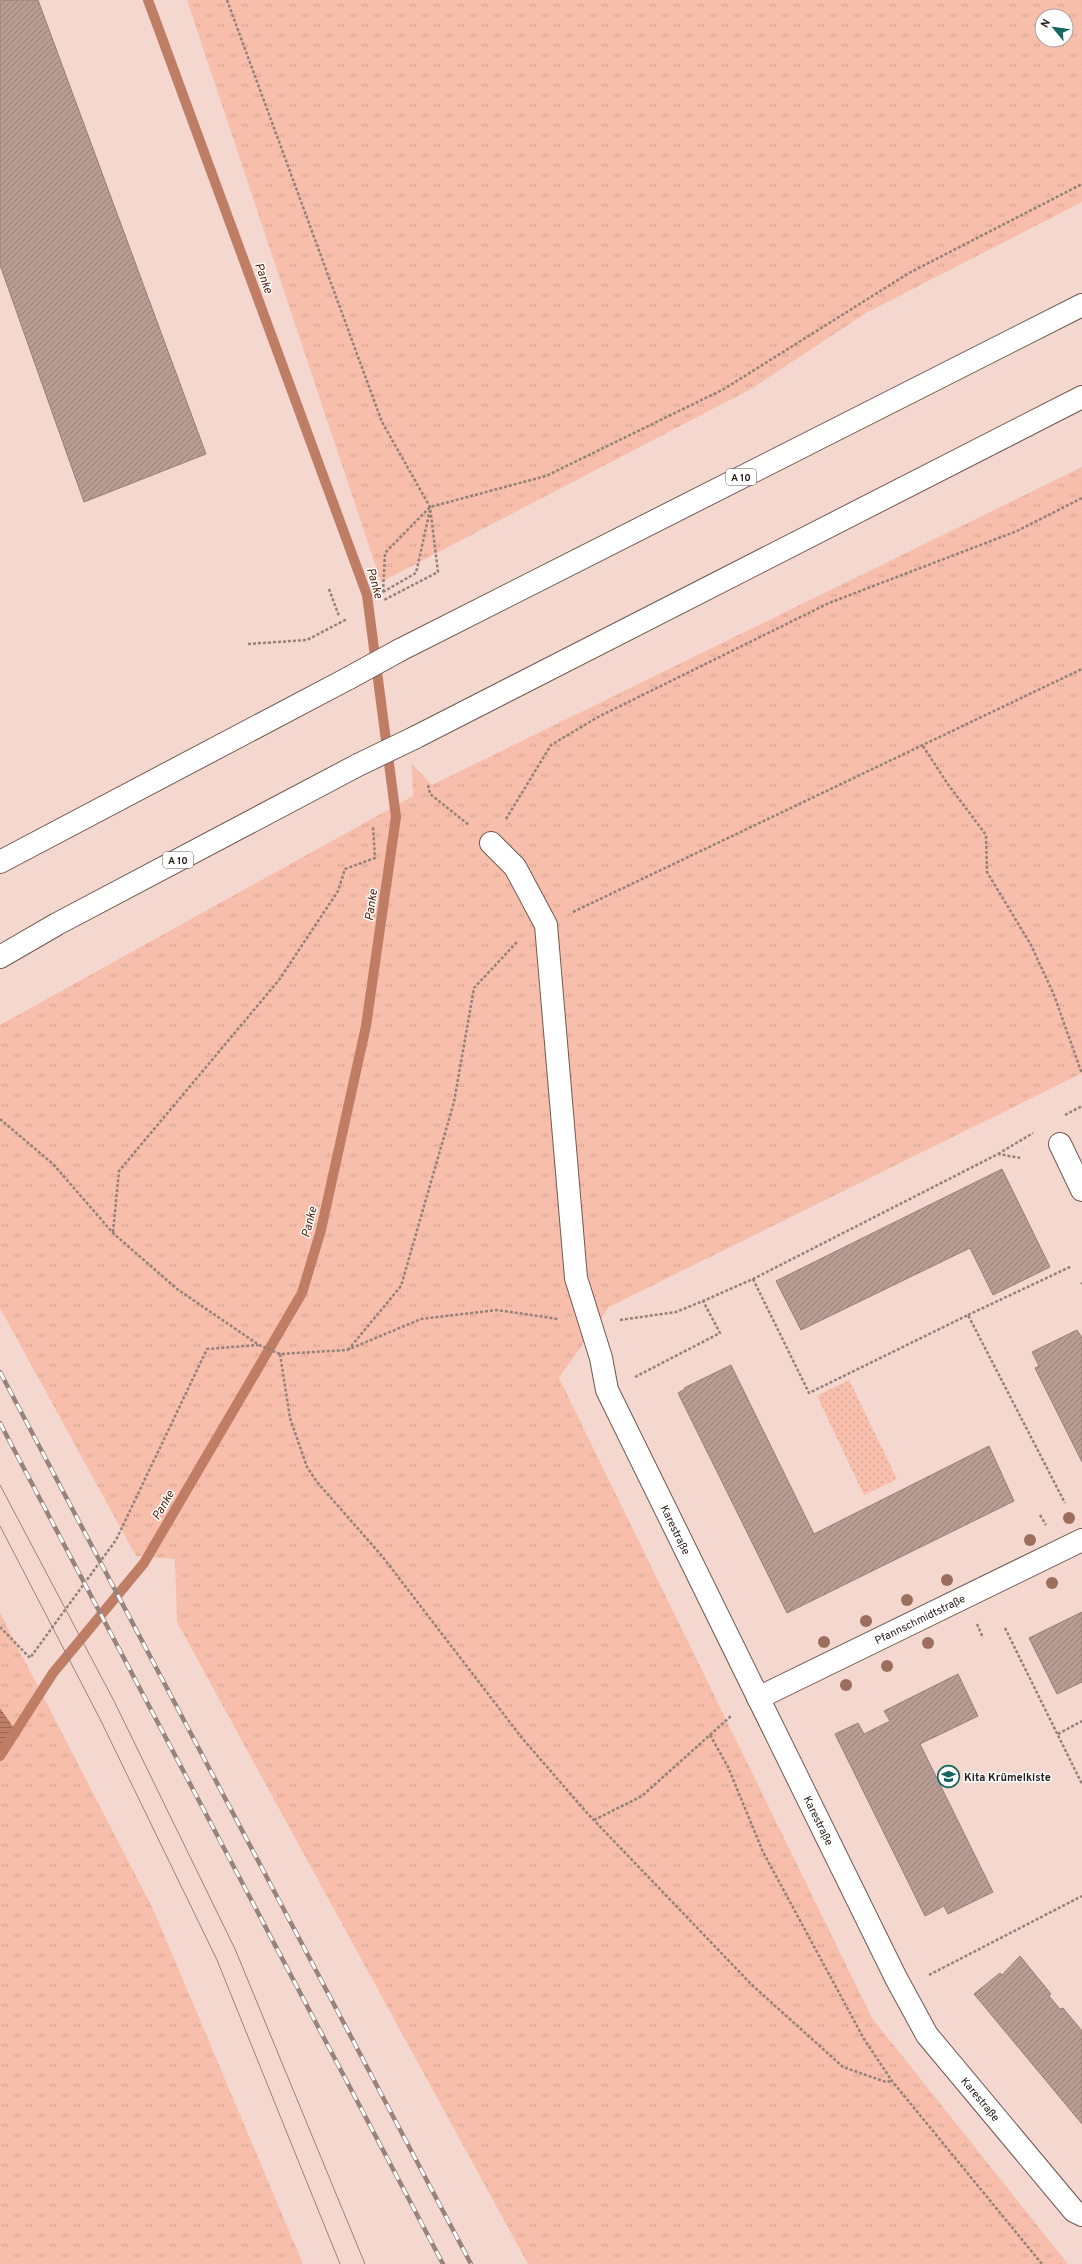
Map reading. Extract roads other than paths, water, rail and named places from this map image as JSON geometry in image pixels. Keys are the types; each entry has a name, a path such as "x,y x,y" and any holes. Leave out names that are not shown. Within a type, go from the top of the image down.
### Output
{"main road":[{"name":"A 10","path":"0,862 400,650 1082,305"},
{"name":"A 10","path":"0,957 57,924 358,766 1082,397"},
{"name":"Karestraße","path":"491,843 515,867 546,925 576,1278 589,1324 602,1358 607,1390 896,1978 927,2035 1074,2211 1082,2215"},
{"path":"1060,1144 1082,1190"},
{"name":"Pfannschmidtstraße","path":"758,1698 1082,1540"}],"waterway":[{"name":"Panke","path":"0,1756 53,1673 144,1563 302,1293 321,1230 366,1026 396,817 367,595 148,0"}],"tram line":[{"path":"0,1485 114,1701 235,1949 365,2264"},
{"path":"0,1526 100,1719 217,1960 340,2264"}],"railway":[{"path":"0,1372 471,2264"},
{"path":"0,1423 443,2264"}],"place":[{"name":"Kita Krümelkiste","path":"948,1777"}]}
